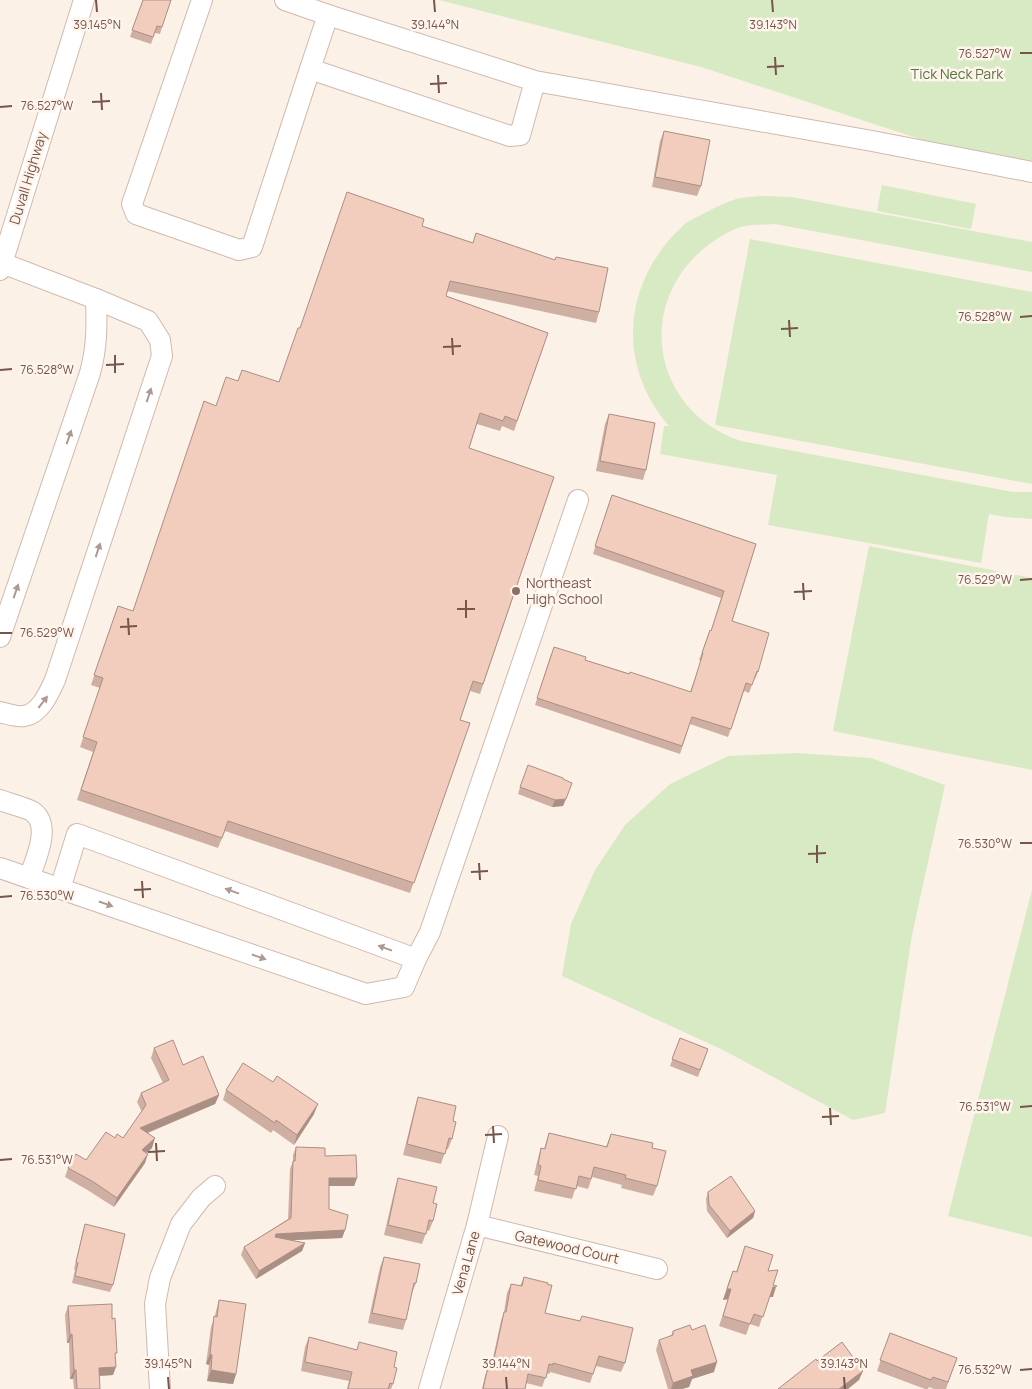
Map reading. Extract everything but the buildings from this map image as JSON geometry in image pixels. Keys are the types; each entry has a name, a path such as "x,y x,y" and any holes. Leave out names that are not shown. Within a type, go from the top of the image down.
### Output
{"street":[{"name":"Duvall Highway","path":"1,266 84,0"},
{"path":"202,0 132,204 136,214 239,250 252,247 328,15"},
{"path":"285,0 535,81 872,141 1032,172"},
{"path":"310,69 510,136 520,135 535,81"},
{"path":"0,712 26,716 37,710 48,696 55,680 162,356 160,340 148,321 96,299 1,266"},
{"path":"0,637 90,373 95,352 97,328 96,299"},
{"path":"0,868 366,994 404,987 430,932 578,500"},
{"path":"0,800 33,812 40,820 42,830 41,842 29,878"},
{"path":"60,889 77,834 416,959"},
{"name":"Vena Lane","path":"429,1389 477,1226 498,1136"},
{"path":"160,1389 156,1304 160,1278 181,1224 201,1198 215,1186"},
{"name":"Gatewood Court","path":"477,1226 658,1269"}],"green space":[{"name":"Tick Neck Park","path":"439,0 1032,0 1032,176 701,67"},
{"path":"882,185 976,204 971,229 877,211"},
{"path":"764,196 792,197 1032,242 1032,272 775,224 741,227 725,234 707,246 681,274 667,301 662,329 664,357 673,384 689,408 712,427 741,441 1013,492 1032,492 1032,519 989,514 981,563 768,525 777,475 660,454 664,426 669,426 651,401 640,375 634,348 634,321 639,294 649,269 665,245 686,223 730,201"},
{"path":"750,239 1032,292 1032,484 715,425"},
{"path":"869,546 1032,578 1032,770 833,731"},
{"path":"798,753 871,758 945,785 912,935 885,1113 853,1120 723,1050 562,976 571,924 595,870 625,825 670,784 728,756"},
{"path":"1032,890 1032,1237 948,1216"}],"place":[{"name":"Northeast High School","path":"516,591"}]}
